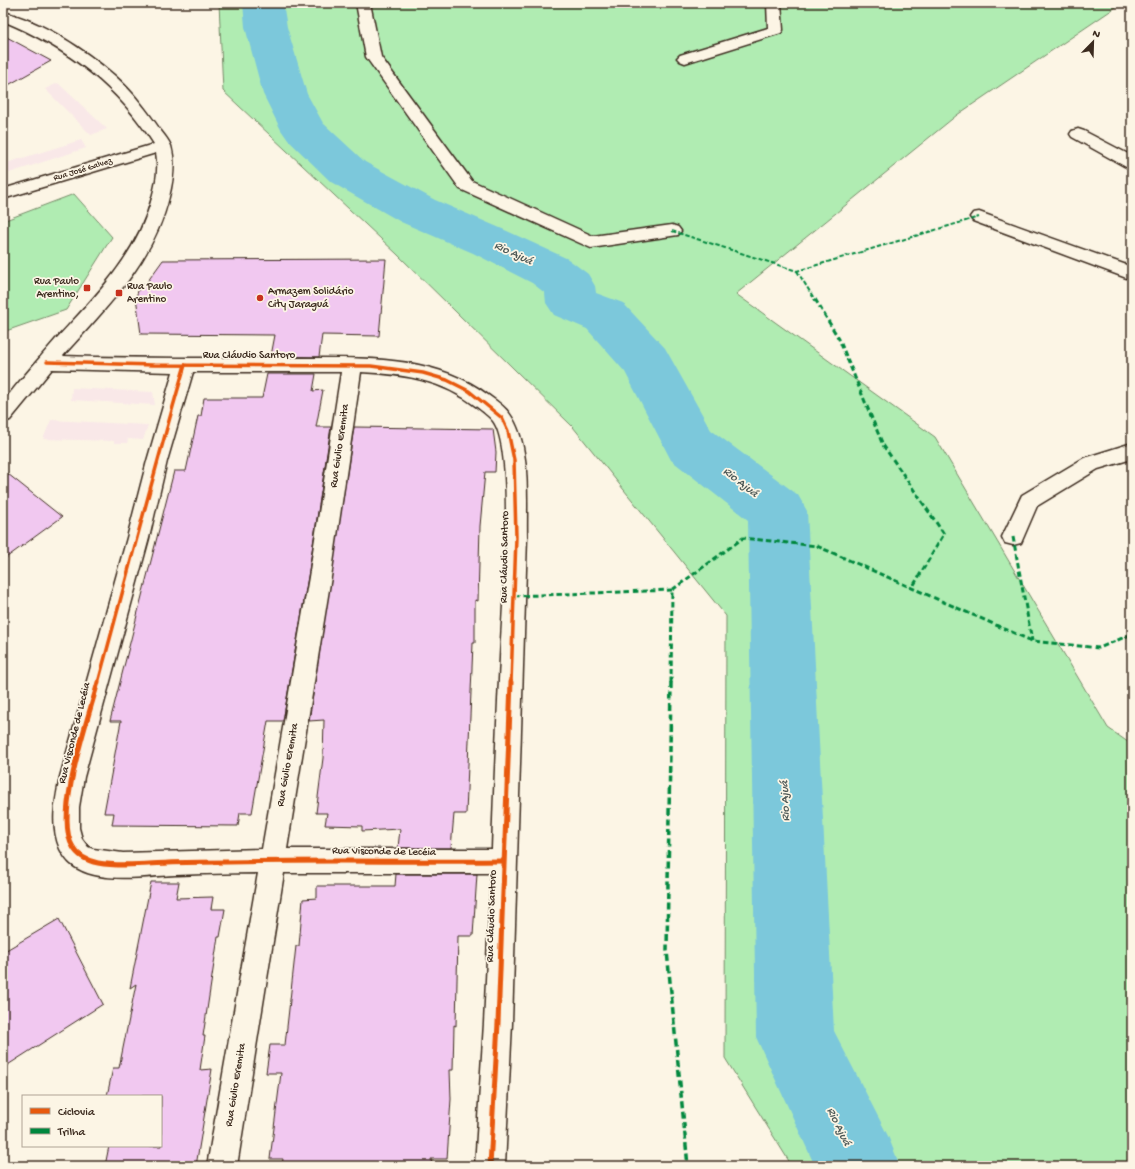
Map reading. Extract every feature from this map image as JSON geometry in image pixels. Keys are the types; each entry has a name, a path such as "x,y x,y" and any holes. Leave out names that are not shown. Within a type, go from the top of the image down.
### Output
{"street":[{"path":"363,3 374,56 466,185 591,242 672,231"},
{"path":"685,58 776,30 774,3"},
{"path":"3,16 54,40 79,55 131,98 163,146 166,174 162,197 153,226 140,250 93,311 47,362 3,415"},
{"path":"1078,134 1132,163"},
{"name":"Rua José Galvez","path":"3,194 163,146"},
{"path":"979,217 1132,274"},
{"name":"Rua Cláudio Santoro","path":"47,362 185,365 352,365 392,368 414,371 438,377 462,387 482,399 501,417 510,436 515,479 516,537 498,1023 490,1166"},
{"name":"Rua Visconde de Lecéia","path":"185,365 156,461 138,538 72,777 66,816 68,842 79,855 96,863 124,865 272,861 503,861"},
{"name":"Rua Giulio Eremita","path":"222,1166 320,577 352,365"},
{"path":"1013,537 1029,501 1091,463 1132,451"}],"shaded area":[{"path":"58,83 107,129 91,135 45,89"},
{"path":"81,140 86,148 3,175 3,164"},
{"path":"72,388 153,392 155,405 71,400"},
{"path":"51,420 148,425 143,440 128,439 127,443 114,443 114,441 43,439"}],"green space":[{"path":"219,3 1122,3 957,115 736,294 935,437 1108,728 1132,745 1132,1166 792,1166 725,1058 726,616 573,427 397,254 223,91"},
{"path":"74,194 112,237 66,310 3,332 3,221"}],"building":[{"path":"3,35 51,61 3,88"},
{"name":"Armazem Solidário City Jaraguá","path":"386,259 379,336 322,335 319,357 271,356 275,335 141,334 136,297 140,285 145,285 163,260"},
{"path":"267,374 316,374 313,391 323,390 316,427 331,427 308,577 283,721 268,721 252,813 240,813 238,826 112,825 114,813 104,813 121,721 110,721 174,471 186,471 198,416 201,416 204,398 262,398"},
{"path":"354,427 493,429 496,452 495,472 485,472 480,526 478,601 475,600 475,643 473,643 466,814 454,814 451,848 398,848 400,829 362,831 362,826 325,825 327,813 316,813 323,758 324,720 309,721"},
{"path":"3,470 62,517 3,560"},
{"path":"396,874 477,874 473,936 458,936 456,1026 454,1025 453,1070 450,1070 451,1099 447,1159 431,1159 432,1166 282,1166 283,1159 270,1159 281,1073 266,1073 270,1045 285,1045 296,946 299,946 303,899 317,898 317,886 395,886"},
{"path":"151,882 179,882 176,898 213,897 211,909 225,909 220,937 218,937 203,1036 205,1036 200,1070 212,1069 196,1166 105,1166 109,1147 162,1147 162,1095 107,1095 113,1068 119,1068 136,984 130,988"},
{"path":"59,919 103,1004 3,1068 3,952"}],"waterway":[{"name":"Rio Ajuá","path":"263,3 266,27 285,94 304,130 348,172 418,211 490,242 550,271 570,286 572,303 605,316 646,361 691,445 777,511 795,1037 858,1166"}],"marked path":[{"path":"672,231 797,271 979,217"},
{"path":"797,271 839,339 883,445 944,534 912,588"},
{"path":"1013,537 1032,641"},
{"path":"688,1166 667,951 672,590 743,538 817,546 1032,641 1099,648 1132,634"},
{"path":"514,596 672,590"}],"cycle path":[{"path":"47,362 154,365 345,365 397,368 423,373 447,380 469,391 502,418 508,431 514,460 516,537 498,1023 490,1166"},
{"path":"185,365 157,461 138,538 72,777 66,818 68,838 73,847 79,855 87,860 97,863 123,865 253,861 503,861"}],"place":[{"name":"Rua Paulo Arentino,","path":"87,288"},
{"name":"Rua Paulo Arentino","path":"119,293"},
{"name":"Armazem Solidário City Jaraguá","path":"260,298"}]}
